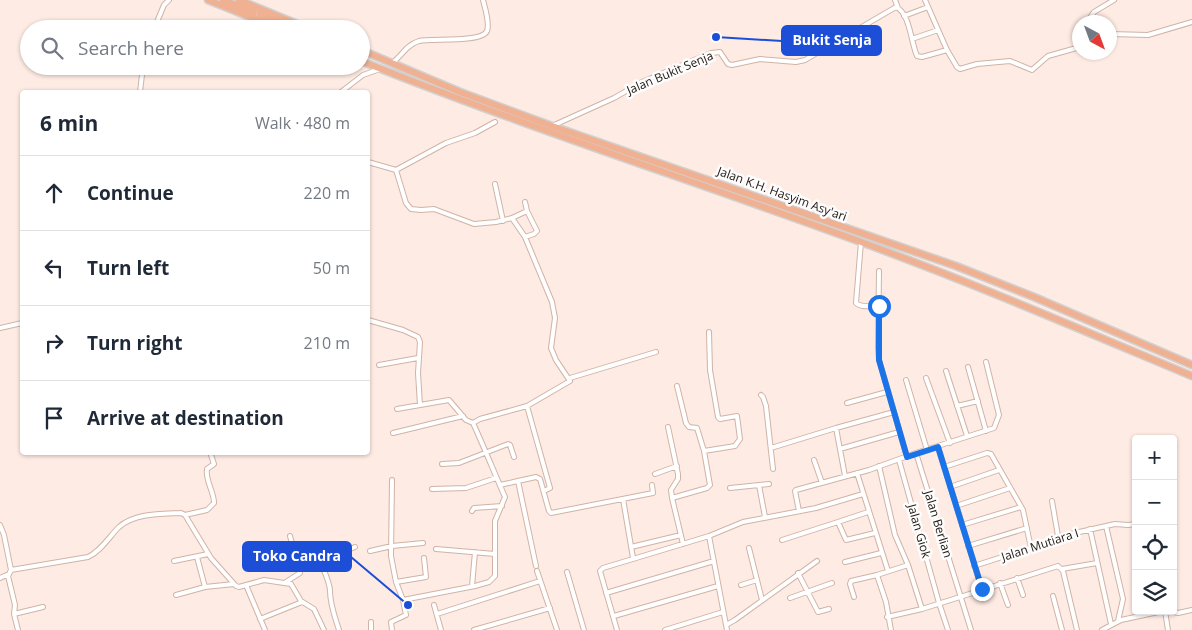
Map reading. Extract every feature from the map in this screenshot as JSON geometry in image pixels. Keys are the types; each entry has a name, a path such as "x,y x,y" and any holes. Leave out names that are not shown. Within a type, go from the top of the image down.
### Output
{"highway":[{"path":"208,0 258,20"},
{"path":"223,0 254,13 253,16 248,16"},
{"path":"239,0 287,20"},
{"path":"265,11 260,12 260,15 273,20"},
{"name":"Jalan K.H. Hasyim Asy'ari","path":"370,54 460,92 552,126 956,266 1034,297 1192,365"},
{"name":"Jalan K.H. Hasyim Asy'ari","path":"370,65 554,134 861,242 977,286 1192,376"}],"street":[{"path":"158,20 165,4 170,0"},
{"path":"392,63 405,49 420,41 461,39 484,35 487,32 488,24 483,0"},
{"path":"895,0 904,16 918,57 947,50"},
{"path":"925,0 947,50 957,67 990,62 1012,62 1032,70 1048,56 1072,49"},
{"path":"1092,15 1114,0"},
{"path":"904,16 928,7"},
{"name":"Jalan Bukit Senja","path":"552,126 614,98 642,82 711,53 720,52 730,65 760,59 805,60 886,12 898,8"},
{"path":"1117,34 1148,35 1192,22"},
{"path":"912,39 938,30"},
{"path":"370,73 380,69"},
{"path":"140,90 142,75"},
{"path":"344,90 363,75"},
{"path":"370,163 396,170 446,143 475,133 495,122"},
{"path":"396,170 406,203 411,209 434,209 474,224 503,221 527,211"},
{"path":"494,184 503,221"},
{"path":"525,202 527,211 537,231 525,237"},
{"path":"512,218 525,237 554,308 554,326 551,340 553,353 570,378"},
{"path":"861,242 856,303 864,306 879,306"},
{"path":"879,271 878,348 888,392 907,457"},
{"path":"370,321 416,335 420,342 418,358 420,405"},
{"path":"0,328 20,323"},
{"path":"704,451 735,446 740,440 737,416 720,419 718,417 710,370 709,332"},
{"path":"472,423 527,406 569,382 570,378 656,352"},
{"path":"379,365 418,358"},
{"path":"799,511 794,491 796,490 899,460 996,426 999,415 986,362"},
{"path":"968,367 986,431"},
{"path":"946,371 967,436"},
{"path":"926,378 950,443"},
{"path":"906,380 927,450"},
{"path":"672,498 707,488 710,485 704,451 697,428 689,427 686,423 677,386"},
{"path":"847,403 888,392"},
{"path":"761,396 766,406 773,469"},
{"path":"397,409 449,400 472,423 505,497 495,521 494,578 489,582 403,600"},
{"path":"957,406 978,401"},
{"path":"527,406 550,488 544,491"},
{"path":"770,448 894,412"},
{"path":"393,433 463,416"},
{"path":"668,427 678,479 671,490 672,498 683,544"},
{"path":"836,428 845,476"},
{"path":"840,449 899,432"},
{"path":"442,464 459,463 509,444 514,457"},
{"path":"938,447 982,589"},
{"name":"Jalan Berlian","path":"916,453 970,630"},
{"path":"944,467 990,453 1021,507 1031,548"},
{"path":"0,578 10,572 88,557 119,528 132,520 181,513 184,515 207,510 214,503 214,496 206,474 207,470 214,464 211,455"},
{"path":"814,460 822,483"},
{"name":"Jalan Giok","path":"899,460 948,630"},
{"path":"655,474 677,466"},
{"path":"879,466 895,535 908,565 922,609"},
{"path":"950,487 999,470"},
{"path":"857,473 874,533 888,571"},
{"path":"432,489 466,488 496,478"},
{"path":"500,485 538,478 541,481 548,510 551,513 653,493 652,486"},
{"path":"392,480 391,556 396,582 406,615 391,622 392,630"},
{"path":"518,481 536,569 557,630"},
{"path":"730,488 769,484"},
{"path":"759,485 765,517"},
{"path":"956,506 1010,488"},
{"path":"617,630 600,570 603,568 709,536 737,524 799,511 863,494"},
{"path":"623,499 633,558"},
{"path":"1052,501 1058,536"},
{"path":"472,511 474,508 502,506"},
{"path":"962,526 1021,507"},
{"path":"782,540 868,512"},
{"path":"184,515 208,554 234,584 239,587 264,580 286,582 293,585 302,602 314,609 324,630"},
{"path":"838,522 846,540 874,533"},
{"name":"Jalan Mutiara I","path":"974,566 1031,548 1058,536 1106,526 1132,524"},
{"path":"0,525 10,572 15,604 14,614 18,630"},
{"path":"1106,526 1123,599 1118,621"},
{"path":"968,546 1027,528"},
{"path":"1090,529 1111,624"},
{"path":"631,547 681,534"},
{"path":"286,582 300,573 290,536"},
{"path":"709,536 727,630"},
{"path":"370,551 392,546 423,543"},
{"path":"339,630 331,606 330,591 320,561 355,547"},
{"path":"749,548 762,600"},
{"path":"436,549 495,554"},
{"path":"472,586 475,552"},
{"path":"844,562 881,553"},
{"path":"174,561 208,554"},
{"path":"197,557 205,587"},
{"path":"396,582 426,577 424,558"},
{"path":"606,594 714,560"},
{"path":"726,625 817,561"},
{"path":"887,617 922,609 1055,566 1062,569 1097,563"},
{"path":"854,596 850,584 851,581 878,575 908,565"},
{"path":"1062,569 1077,630"},
{"path":"567,572 584,630"},
{"path":"798,573 818,612 829,609"},
{"path":"878,575 886,602 887,617 891,630"},
{"path":"1017,578 1023,596"},
{"path":"741,585 757,580"},
{"path":"436,614 540,581"},
{"path":"790,598 832,583"},
{"path":"1000,583 1008,605"},
{"path":"176,595 205,587 234,584"},
{"path":"246,585 264,630"},
{"path":"614,616 718,586"},
{"path":"1052,596 1062,630"},
{"path":"260,619 302,602"},
{"path":"434,605 441,630"},
{"path":"14,614 43,607"},
{"path":"474,630 550,608"},
{"path":"1177,613 1192,610"},
{"path":"665,630 724,612"},
{"path":"1102,630 1118,621 1146,615"},
{"path":"1165,615 1168,630"},
{"path":"371,622 371,630"}],"place":[{"name":"Bukit Senja","path":"716,37"},
{"name":"Toko Candra","path":"408,605"}],"route":[{"path":"879,306 879,360 907,457 938,447 982,589"}]}
